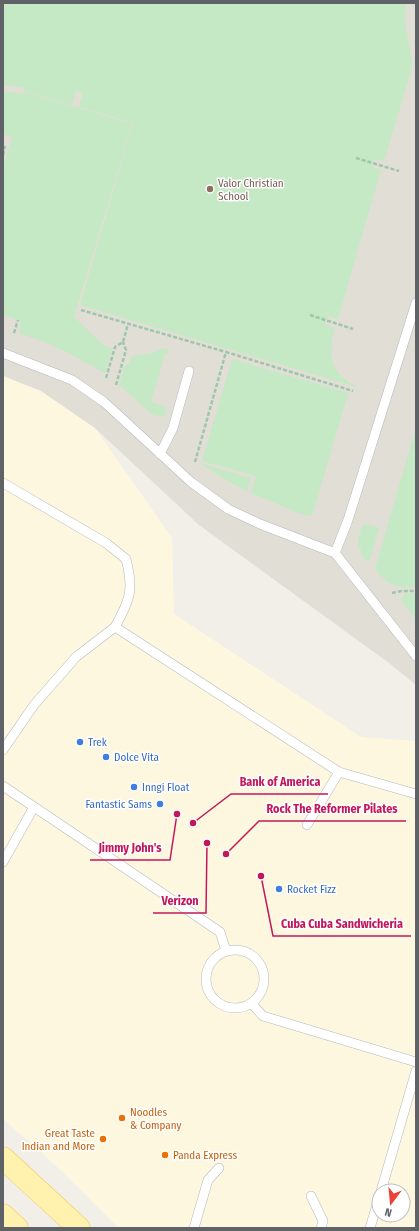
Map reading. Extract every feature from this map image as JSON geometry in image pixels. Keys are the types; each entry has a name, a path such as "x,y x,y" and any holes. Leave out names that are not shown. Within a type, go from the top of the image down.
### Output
{"main road":[{"path":"3,1158 79,1228"},
{"path":"3,1215 17,1228"}],"lane":[{"path":"335,553 348,520 416,303"},
{"path":"3,353 72,380 104,402 191,482 228,509 260,524 335,553 416,656"},
{"path":"160,454 173,428 189,371"},
{"path":"3,483 100,540 126,559 131,587 127,605 115,627 76,657 34,705 3,750"},
{"path":"115,627 340,772 416,794"},
{"path":"307,825 340,772"},
{"path":"3,786 220,932 226,951"},
{"path":"3,862 34,807"},
{"path":"239,950 255,957 264,970 265,982 259,997 252,1004 242,1008 229,1008 214,1000 206,982 208,968 213,960 226,951 239,950"},
{"path":"252,1004 263,1016 416,1062"},
{"path":"383,1183 416,1072"},
{"path":"194,1228 208,1180 219,1168"},
{"path":"311,1196 323,1221 321,1228"}],"path":[{"path":"3,155 5,146"},
{"path":"356,158 399,171"},
{"path":"81,310 353,391"},
{"path":"310,315 353,329"},
{"path":"14,333 18,320"},
{"path":"116,385 126,350 123,342 128,324"},
{"path":"106,378 115,347 123,342"},
{"path":"195,462 226,352"},
{"path":"392,593 401,591 416,591"}],"shaded area":[{"name":"Valor Christian School","path":"3,3 416,3 416,685 389,663 199,525 95,428 41,391 3,376"},
{"path":"3,376 41,391 95,428 172,538 174,614 361,737 416,741 416,1228 119,1228 52,1162 3,1119"}],"green space":[{"path":"3,3 406,3 405,20 412,67 384,161 374,159 372,167 381,170 338,319 328,316 325,325 335,328 331,348 334,365 337,372 343,378 360,388 80,305 133,123 79,107 83,94 76,91 72,105 24,91 24,88 3,85"},
{"path":"3,91 24,94 25,92 132,124 74,317 103,345 112,348 105,374 63,350 19,333 21,321 3,315 3,167 12,137 3,134"},
{"path":"163,348 169,350 168,354 165,354 151,402 164,406 166,409 164,417 153,415 119,385 125,365 128,365 132,356 152,353"},
{"path":"232,359 348,393 313,513 310,516 298,513 251,493 256,476 202,461"},
{"path":"416,428 416,587 402,587 392,585 375,569"},
{"path":"200,463 251,478 247,491 224,479"},
{"path":"365,524 379,528 370,560 367,561 361,555 361,549 357,545 362,526"},
{"path":"416,593 416,620 401,600 404,594"}],"place":[{"name":"Valor Christian School","path":"210,189"},
{"name":"Trek","path":"80,742"},
{"name":"Dolce Vita","path":"106,757"},
{"name":"Inngi Float","path":"134,787"},
{"name":"Fantastic Sams","path":"160,804"},
{"name":"Jimmy John's","path":"177,814"},
{"name":"Bank of America","path":"193,823"},
{"name":"Verizon","path":"207,843"},
{"name":"Rock The Reformer Pilates","path":"226,854"},
{"name":"Cuba Cuba Sandwicheria","path":"261,876"},
{"name":"Rocket Fizz","path":"279,889"},
{"name":"Noodles & Company","path":"122,1118"},
{"name":"Great Taste Indian and More","path":"103,1139"},
{"name":"Panda Express","path":"165,1155"}]}
